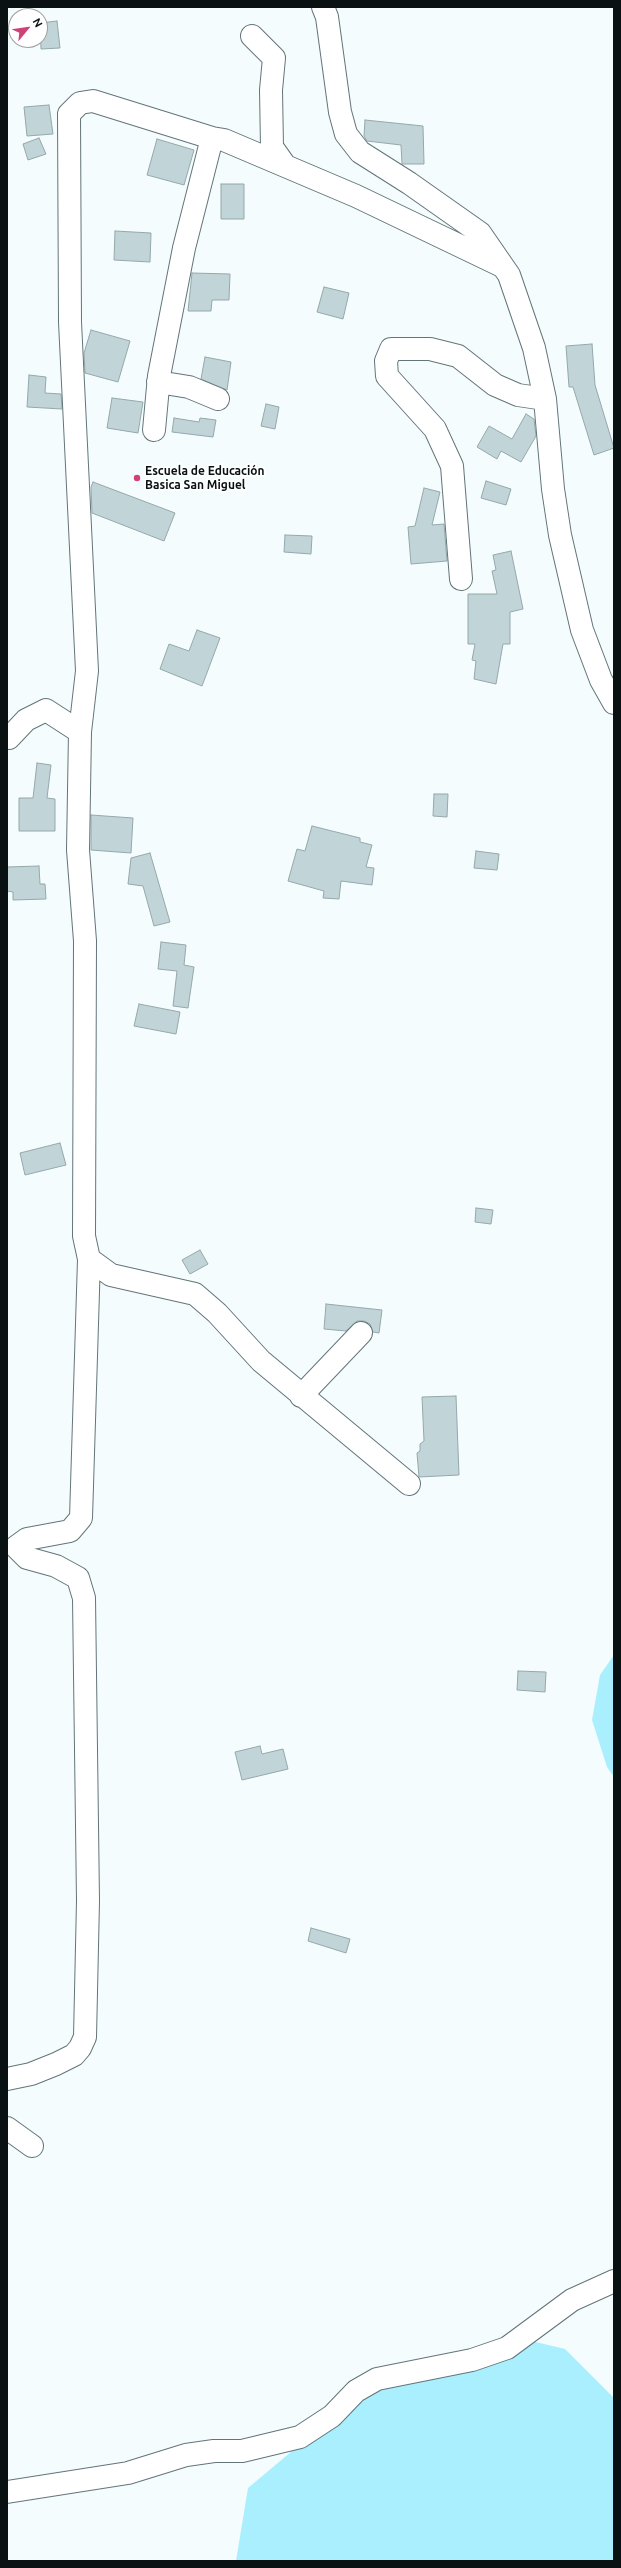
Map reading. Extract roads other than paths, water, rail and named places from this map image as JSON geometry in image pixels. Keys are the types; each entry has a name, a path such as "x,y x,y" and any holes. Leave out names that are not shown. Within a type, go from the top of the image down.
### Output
{"street":[{"path":"323,7 327,16 340,112 346,134 360,152 409,183 480,233 509,275 528,328 545,399 553,489 560,536 582,630 601,680 614,703"},
{"path":"252,36 274,58 271,90 272,147 284,164"},
{"path":"7,2079 31,2074 74,2055 85,2037 88,1901 84,1598 78,1578 56,1566 27,1558 16,1547 27,1538 70,1532 81,1518 89,1259 84,1236 85,941 78,850 80,732 87,671 70,322 69,114 80,103 93,101 212,138 224,140 284,164 502,266"},
{"path":"154,430 158,382 184,248 212,138"},
{"path":"461,579 452,466 435,429 387,376 386,361 392,349 430,349 458,356 495,385 518,395 545,399"},
{"path":"158,382 188,387 218,399"},
{"path":"9,738 26,720 46,710 80,732"},
{"path":"89,1259 111,1275 196,1294 217,1313 261,1361 409,1484"},
{"path":"302,1396 361,1333"},
{"path":"7,2128 32,2146"},
{"path":"7,2492 128,2473 186,2455 214,2451 242,2451 300,2437 332,2416 356,2391 377,2379 472,2360 507,2348 572,2300 614,2281"}],"place":[{"name":"Escuela de Educación Basica San Miguel","path":"137,478"}]}
